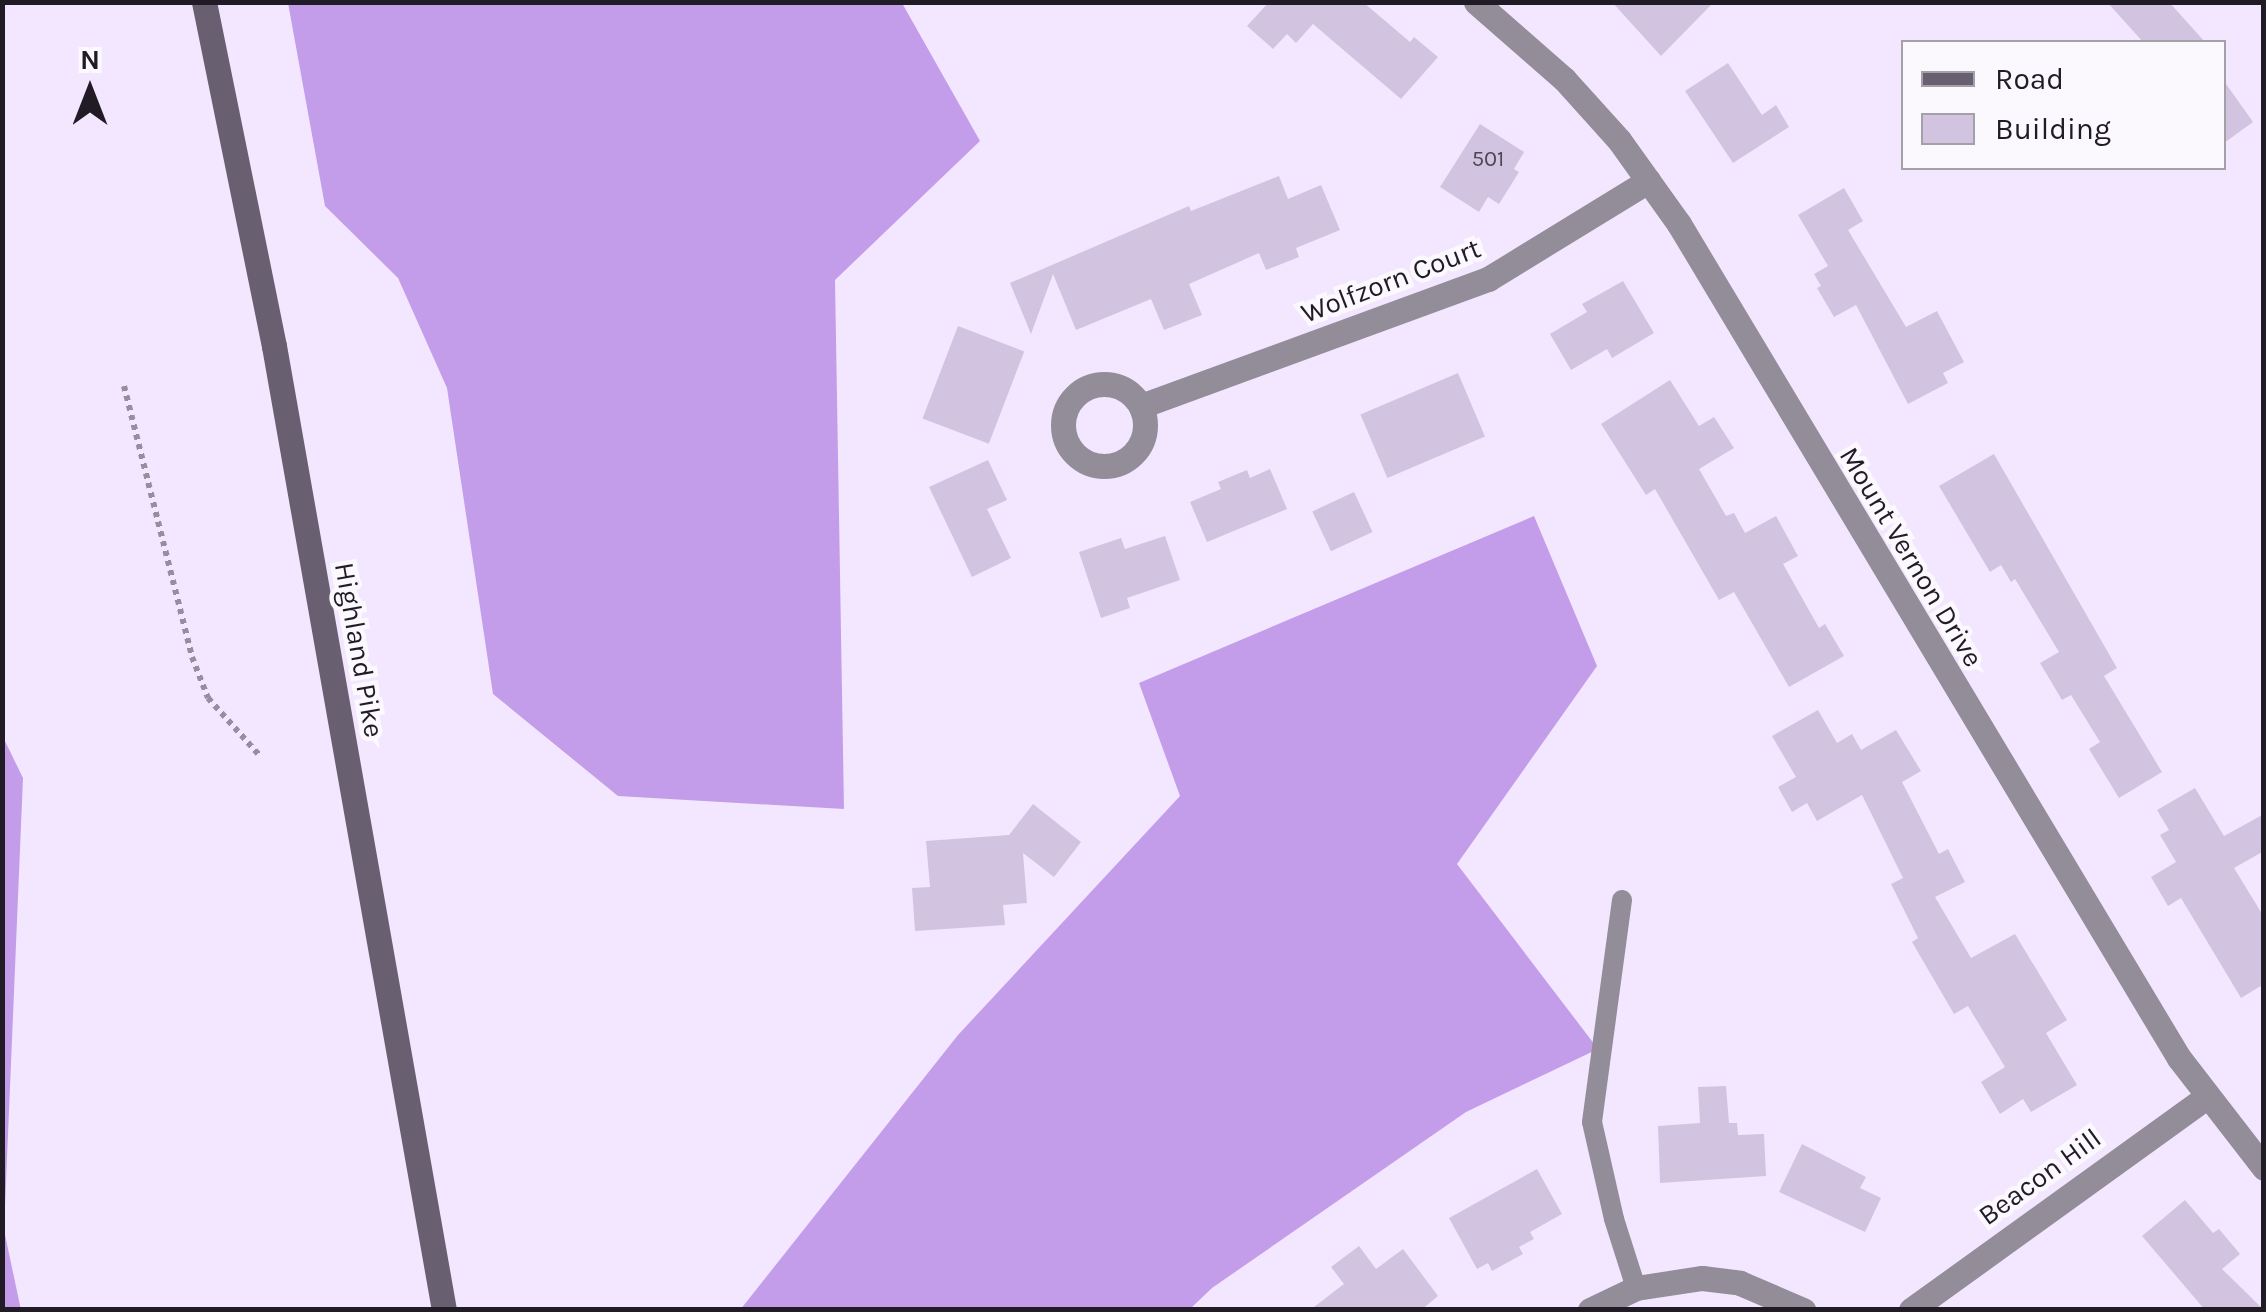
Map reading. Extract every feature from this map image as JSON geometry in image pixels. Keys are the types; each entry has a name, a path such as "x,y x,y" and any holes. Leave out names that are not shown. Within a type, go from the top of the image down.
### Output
{"main road":[{"name":"Highland Pike","path":"204,2 274,346 444,1310"}],"street":[{"name":"Mount Vernon Drive","path":"1476,2 1564,80 1620,140 1679,224 1846,508 2206,1097 2264,1168"},
{"name":"Wolfzorn Court","path":"1141,406 1488,279 1648,181"},
{"name":"Beacon Hill","path":"1911,1310 2206,1097"},
{"path":"1590,1310 1636,1288 1675,1280 1740,1283 1804,1310"}],"lane":[{"path":"1622,900 1592,1122 1614,1219 1636,1288"}],"path":[{"path":"124,386 192,658 208,698 260,756"}],"shaded area":[{"path":"288,3 902,3 980,141 835,280 844,809 618,796 493,694 447,388 398,278 325,206"},
{"path":"1534,516 1597,666 1457,864 1598,1049 1466,1112 1212,1288 1190,1309 740,1310 958,1035 1180,796 1139,683"},
{"path":"3,737 23,778 4,1230 21,1310 2,1309"}],"building":[{"path":"1269,2 1363,2 1410,42 1414,37 1438,57 1401,99 1313,24 1296,43 1287,34 1273,49 1247,26"},
{"path":"1612,2 1714,2 1661,56"},
{"path":"2107,2 2169,2 2203,40 2141,40"},
{"path":"1728,63 1762,115 1776,105 1789,127 1733,163 1685,91"},
{"path":"2226,84 2253,122 2226,142"},
{"path":"1480,124 1524,152 1514,169 1519,172 1499,204 1488,197 1479,212 1440,187"},
{"path":"1279,176 1288,199 1321,185 1340,230 1296,248 1299,257 1266,270 1259,253 1189,284 1202,315 1164,330 1151,299 1076,330 1053,274 1031,334 1010,283 1189,206 1191,211"},
{"path":"1844,188 1863,221 1848,230 1906,327 1937,311 1964,362 1943,373 1948,383 1908,404 1856,305 1834,317 1817,288 1821,286 1814,274 1828,266 1798,215"},
{"path":"1623,281 1654,333 1612,358 1607,349 1571,370 1550,334 1587,312 1582,304"},
{"path":"958,326 1024,351 989,444 923,418"},
{"path":"1458,373 1485,437 1387,478 1360,414"},
{"path":"1670,380 1699,426 1714,417 1734,448 1699,469 1726,516 1734,513 1745,533 1776,516 1798,556 1783,564 1819,628 1825,624 1844,656 1789,687 1734,592 1719,600 1655,489 1646,495 1601,424"},
{"path":"1994,454 2117,668 2104,676 2162,772 2119,798 2089,749 2100,742 2071,695 2062,700 2040,663 2059,652 2015,579 2011,582 2001,565 1990,572 1939,486"},
{"path":"988,460 1007,500 987,509 1011,558 972,577 929,487"},
{"path":"1270,469 1287,509 1207,542 1190,502 1221,489 1218,482 1247,470 1250,478"},
{"path":"1354,492 1373,532 1331,551 1312,511"},
{"path":"1165,536 1180,580 1127,598 1130,608 1101,618 1079,552 1121,538 1125,549"},
{"path":"1818,710 1837,743 1852,734 1861,750 1896,730 1921,771 1902,782 1939,854 1948,849 1965,882 1935,897 1971,958 2015,934 2067,1020 2046,1033 2077,1085 2031,1112 2023,1099 2000,1114 1981,1082 2005,1067 1968,1006 1954,1014 1912,942 1918,938 1891,884 1903,878 1862,795 1817,821 1807,803 1792,812 1778,787 1796,777 1772,736"},
{"path":"2195,788 2224,836 2264,814 2264,851 2234,868 2264,917 2264,984 2241,998 2181,898 2168,906 2151,877 2176,862 2160,835 2169,830 2157,810"},
{"path":"1033,804 1081,842 1054,877 1023,853 1027,903 1003,905 1005,925 915,931 912,888 930,887 926,841 1009,835"},
{"path":"1726,1086 1729,1123 1737,1123 1738,1135 1764,1134 1766,1176 1660,1183 1658,1126 1700,1123 1698,1087"},
{"path":"1802,1144 1866,1177 1860,1188 1881,1198 1865,1232 1779,1192"},
{"path":"1537,1169 1562,1214 1530,1232 1534,1239 1519,1247 1523,1254 1492,1271 1488,1263 1477,1269 1449,1218"},
{"path":"2185,1200 2213,1233 2219,1229 2240,1254 2222,1269 2264,1310 2205,1310 2142,1236"},
{"path":"1359,1246 1376,1269 1403,1249 1438,1296 1421,1310 1310,1310 1344,1284 1331,1267"}]}
